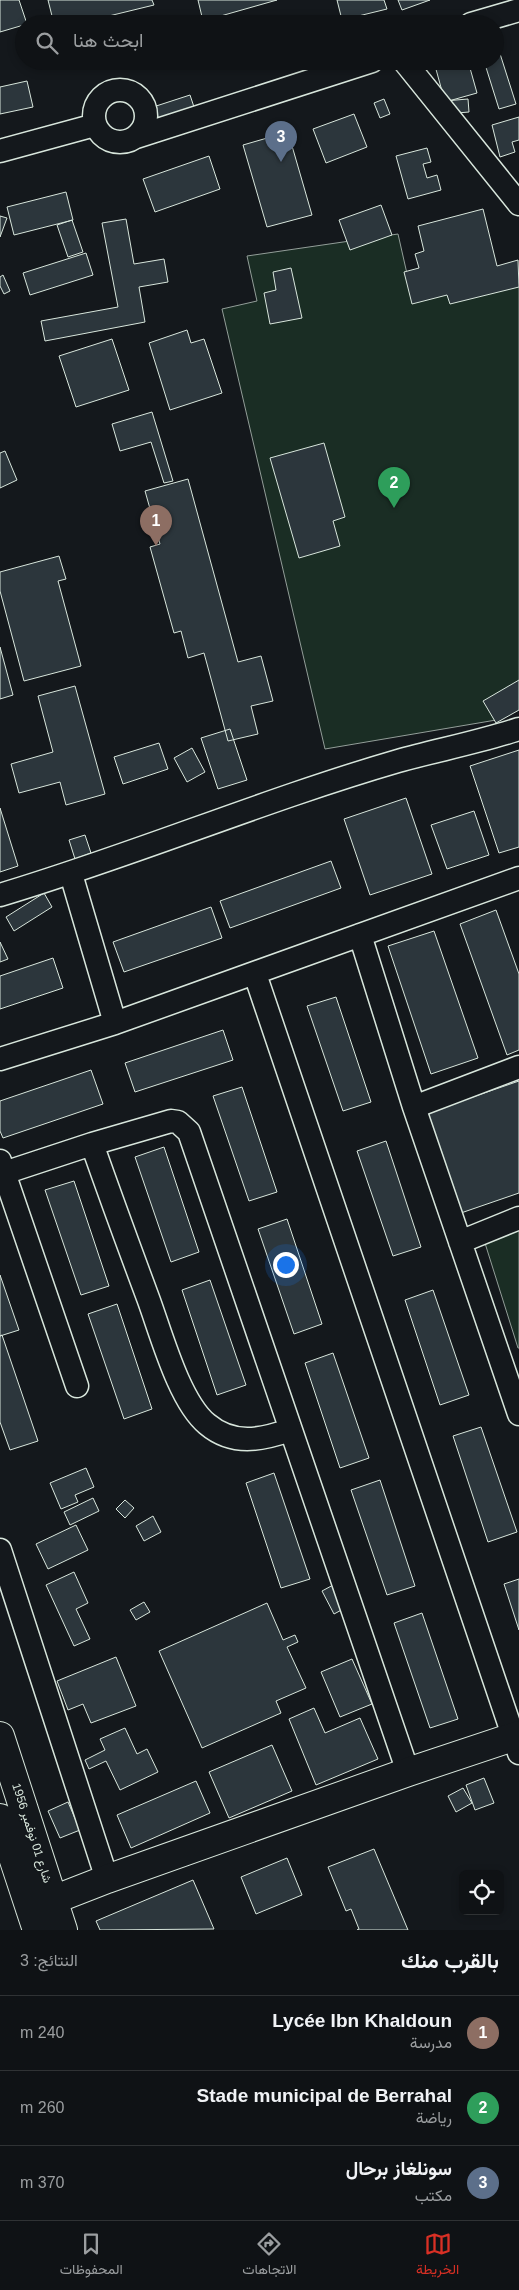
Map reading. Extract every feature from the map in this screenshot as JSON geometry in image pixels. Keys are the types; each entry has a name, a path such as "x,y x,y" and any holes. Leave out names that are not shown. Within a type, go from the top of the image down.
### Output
{"main road":[{"name":"شارع 01 نوفمبر 1956","path":"0,1736 40,1913"},
{"path":"40,1913 107,1879 408,1772 517,1742"},
{"name":"شارع 01 نوفمبر 1956","path":"0,1818 40,1913 63,1930"}],"street":[{"path":"502,15 519,10"},
{"path":"136,137 141,131 146,114 139,99 123,90 106,94 100,100 94,116 95,125 99,132 113,141 128,141 344,70"},
{"path":"411,70 519,204"},
{"path":"0,151 95,125"},
{"path":"0,895 71,874 260,807 398,761 485,740 519,729"},
{"path":"71,874 115,1023"},
{"path":"0,1059 115,1023 519,878"},
{"path":"360,936 414,1106 519,1414"},
{"path":"255,974 517,1742"},
{"path":"414,1106 519,1067"},
{"path":"77,1386 2,1167 171,1121 178,1122 189,1132 408,1772"},
{"path":"92,1144 170,1359 190,1404 208,1425 234,1438 263,1439 290,1430"},
{"path":"460,1242 519,1218"},
{"path":"0,1550 107,1879"}],"green space":[{"path":"398,234 410,287 519,282 519,706 502,719 325,749 222,309 257,301 247,256"},
{"path":"519,1229 519,1348 518,1348 484,1240"}],"building":[{"path":"0,0 19,0 24,15 15,15 15,28 0,32"},
{"path":"48,0 152,0 154,5 113,15 52,15"},
{"path":"198,0 277,0 224,15 202,15"},
{"path":"337,0 384,0 387,9 362,15 341,15"},
{"path":"398,0 430,0 402,10"},
{"path":"504,66 516,104 499,109 487,70 504,70"},
{"path":"436,70 471,70 477,93 445,102"},
{"path":"27,81 33,107 0,114 0,87"},
{"path":"190,95 197,116 157,129 150,108"},
{"path":"384,99 390,114 380,118 374,103"},
{"path":"468,99 469,112 445,114 444,101"},
{"path":"354,114 367,147 326,163 313,129"},
{"path":"519,117 519,140 512,142 515,152 500,157 492,125"},
{"path":"288,132 312,215 267,227 243,145"},
{"path":"427,148 431,162 423,164 427,178 437,175 441,190 408,199 396,156"},
{"path":"209,156 220,189 155,212 143,179"},
{"path":"66,192 73,220 14,235 7,207"},
{"path":"381,205 392,235 350,250 339,220"},
{"path":"483,209 497,266 518,260 519,287 450,304 447,295 412,304 404,272 419,268 415,254 424,251 418,226"},
{"path":"0,216 7,218 0,237"},
{"path":"126,219 134,264 164,259 168,282 139,287 145,322 45,341 41,321 118,307 102,223"},
{"path":"72,220 83,252 68,257 57,225"},
{"path":"86,253 93,275 30,295 23,273"},
{"path":"291,268 302,318 270,324 264,293 276,290 273,272"},
{"path":"3,275 10,291 4,294 0,286 0,277"},
{"path":"187,330 191,343 204,339 222,393 170,410 149,343"},
{"path":"112,339 129,390 76,407 59,356"},
{"path":"152,412 173,481 164,483 151,442 120,451 112,424"},
{"path":"324,443 345,517 333,521 340,546 299,558 270,458"},
{"path":"5,451 17,480 0,488 0,453"},
{"path":"188,479 238,662 261,656 273,701 251,706 258,734 228,741 204,653 188,658 181,631 174,633 150,547 160,544 145,491"},
{"path":"59,556 66,579 58,581 81,666 24,681 0,591 0,572"},
{"path":"0,647 13,695 0,699"},
{"path":"519,680 519,710 496,723 483,701"},
{"path":"75,686 105,794 66,805 60,782 19,793 11,764 53,752 38,696"},
{"path":"230,729 247,780 218,789 201,738"},
{"path":"159,743 168,769 123,784 114,757"},
{"path":"192,748 205,772 187,782 174,758"},
{"path":"519,750 519,847 499,853 470,766"},
{"path":"406,798 432,874 370,895 344,819"},
{"path":"0,808 18,866 0,872"},
{"path":"474,811 489,855 447,869 431,825"},
{"path":"85,835 91,853 75,859 69,840"},
{"path":"331,861 341,888 230,928 220,901"},
{"path":"44,893 52,907 14,931 6,917"},
{"path":"211,907 222,938 124,972 113,942"},
{"path":"496,910 519,974 519,1050 507,1055 460,924"},
{"path":"434,931 478,1058 431,1074 388,946"},
{"path":"0,942 8,959 0,962"},
{"path":"53,958 63,988 0,1009 0,976"},
{"path":"336,997 371,1102 343,1111 307,1006"},
{"path":"223,1030 233,1060 135,1092 125,1063"},
{"path":"91,1070 103,1104 3,1138 0,1131 0,1101"},
{"path":"519,1081 519,1193 458,1214 423,1114"},
{"path":"242,1087 277,1192 249,1201 213,1096"},
{"path":"386,1141 421,1247 393,1256 357,1151"},
{"path":"164,1147 199,1252 171,1262 135,1157"},
{"path":"74,1181 109,1286 81,1295 45,1190"},
{"path":"287,1219 322,1324 294,1334 258,1229"},
{"path":"0,1275 19,1330 0,1336"},
{"path":"210,1280 246,1385 217,1395 182,1290"},
{"path":"433,1290 469,1395 440,1405 405,1300"},
{"path":"117,1304 152,1409 124,1419 88,1314"},
{"path":"2,1335 38,1441 10,1450 0,1422 0,1336"},
{"path":"333,1353 369,1458 340,1468 305,1363"},
{"path":"481,1427 517,1532 488,1542 453,1436"},
{"path":"86,1468 94,1487 75,1495 78,1502 61,1509 50,1483"},
{"path":"274,1473 310,1579 281,1588 246,1483"},
{"path":"380,1480 415,1586 387,1595 351,1490"},
{"path":"93,1498 99,1511 70,1525 64,1512"},
{"path":"125,1500 134,1508 125,1518 116,1509"},
{"path":"153,1516 161,1532 144,1541 136,1526"},
{"path":"76,1525 88,1550 48,1569 36,1544"},
{"path":"74,1572 88,1603 76,1609 90,1639 74,1646 46,1585"},
{"path":"519,1579 519,1630 504,1584"},
{"path":"335,1584 347,1607 334,1614 322,1591"},
{"path":"144,1602 150,1612 136,1620 130,1610"},
{"path":"267,1603 283,1640 295,1635 298,1642 287,1647 306,1688 276,1701 281,1713 202,1748 159,1651"},
{"path":"422,1613 458,1719 430,1728 394,1623"},
{"path":"116,1657 136,1706 91,1723 83,1704 68,1710 57,1681"},
{"path":"352,1659 372,1704 340,1717 321,1672"},
{"path":"314,1708 325,1733 360,1718 378,1759 316,1785 289,1719"},
{"path":"125,1728 137,1754 147,1749 158,1772 120,1790 106,1761 89,1769 85,1760 105,1750 100,1739"},
{"path":"272,1745 292,1791 229,1818 209,1772"},
{"path":"484,1778 494,1803 475,1810 466,1785"},
{"path":"196,1781 210,1813 131,1848 117,1815"},
{"path":"463,1788 472,1803 456,1812 448,1796"},
{"path":"68,1802 80,1830 60,1838 48,1811"},
{"path":"374,1849 408,1930 357,1930 359,1929 351,1909 346,1911 328,1867"},
{"path":"287,1858 302,1895 256,1914 241,1877"},
{"path":"193,1880 214,1929 100,1930 96,1921"}],"place":[{"name":"سونلغاز برحال","path":"281,162"},
{"name":"Stade municipal de Berrahal","path":"394,508"},
{"name":"Lycée Ibn Khaldoun","path":"156,546"}]}
